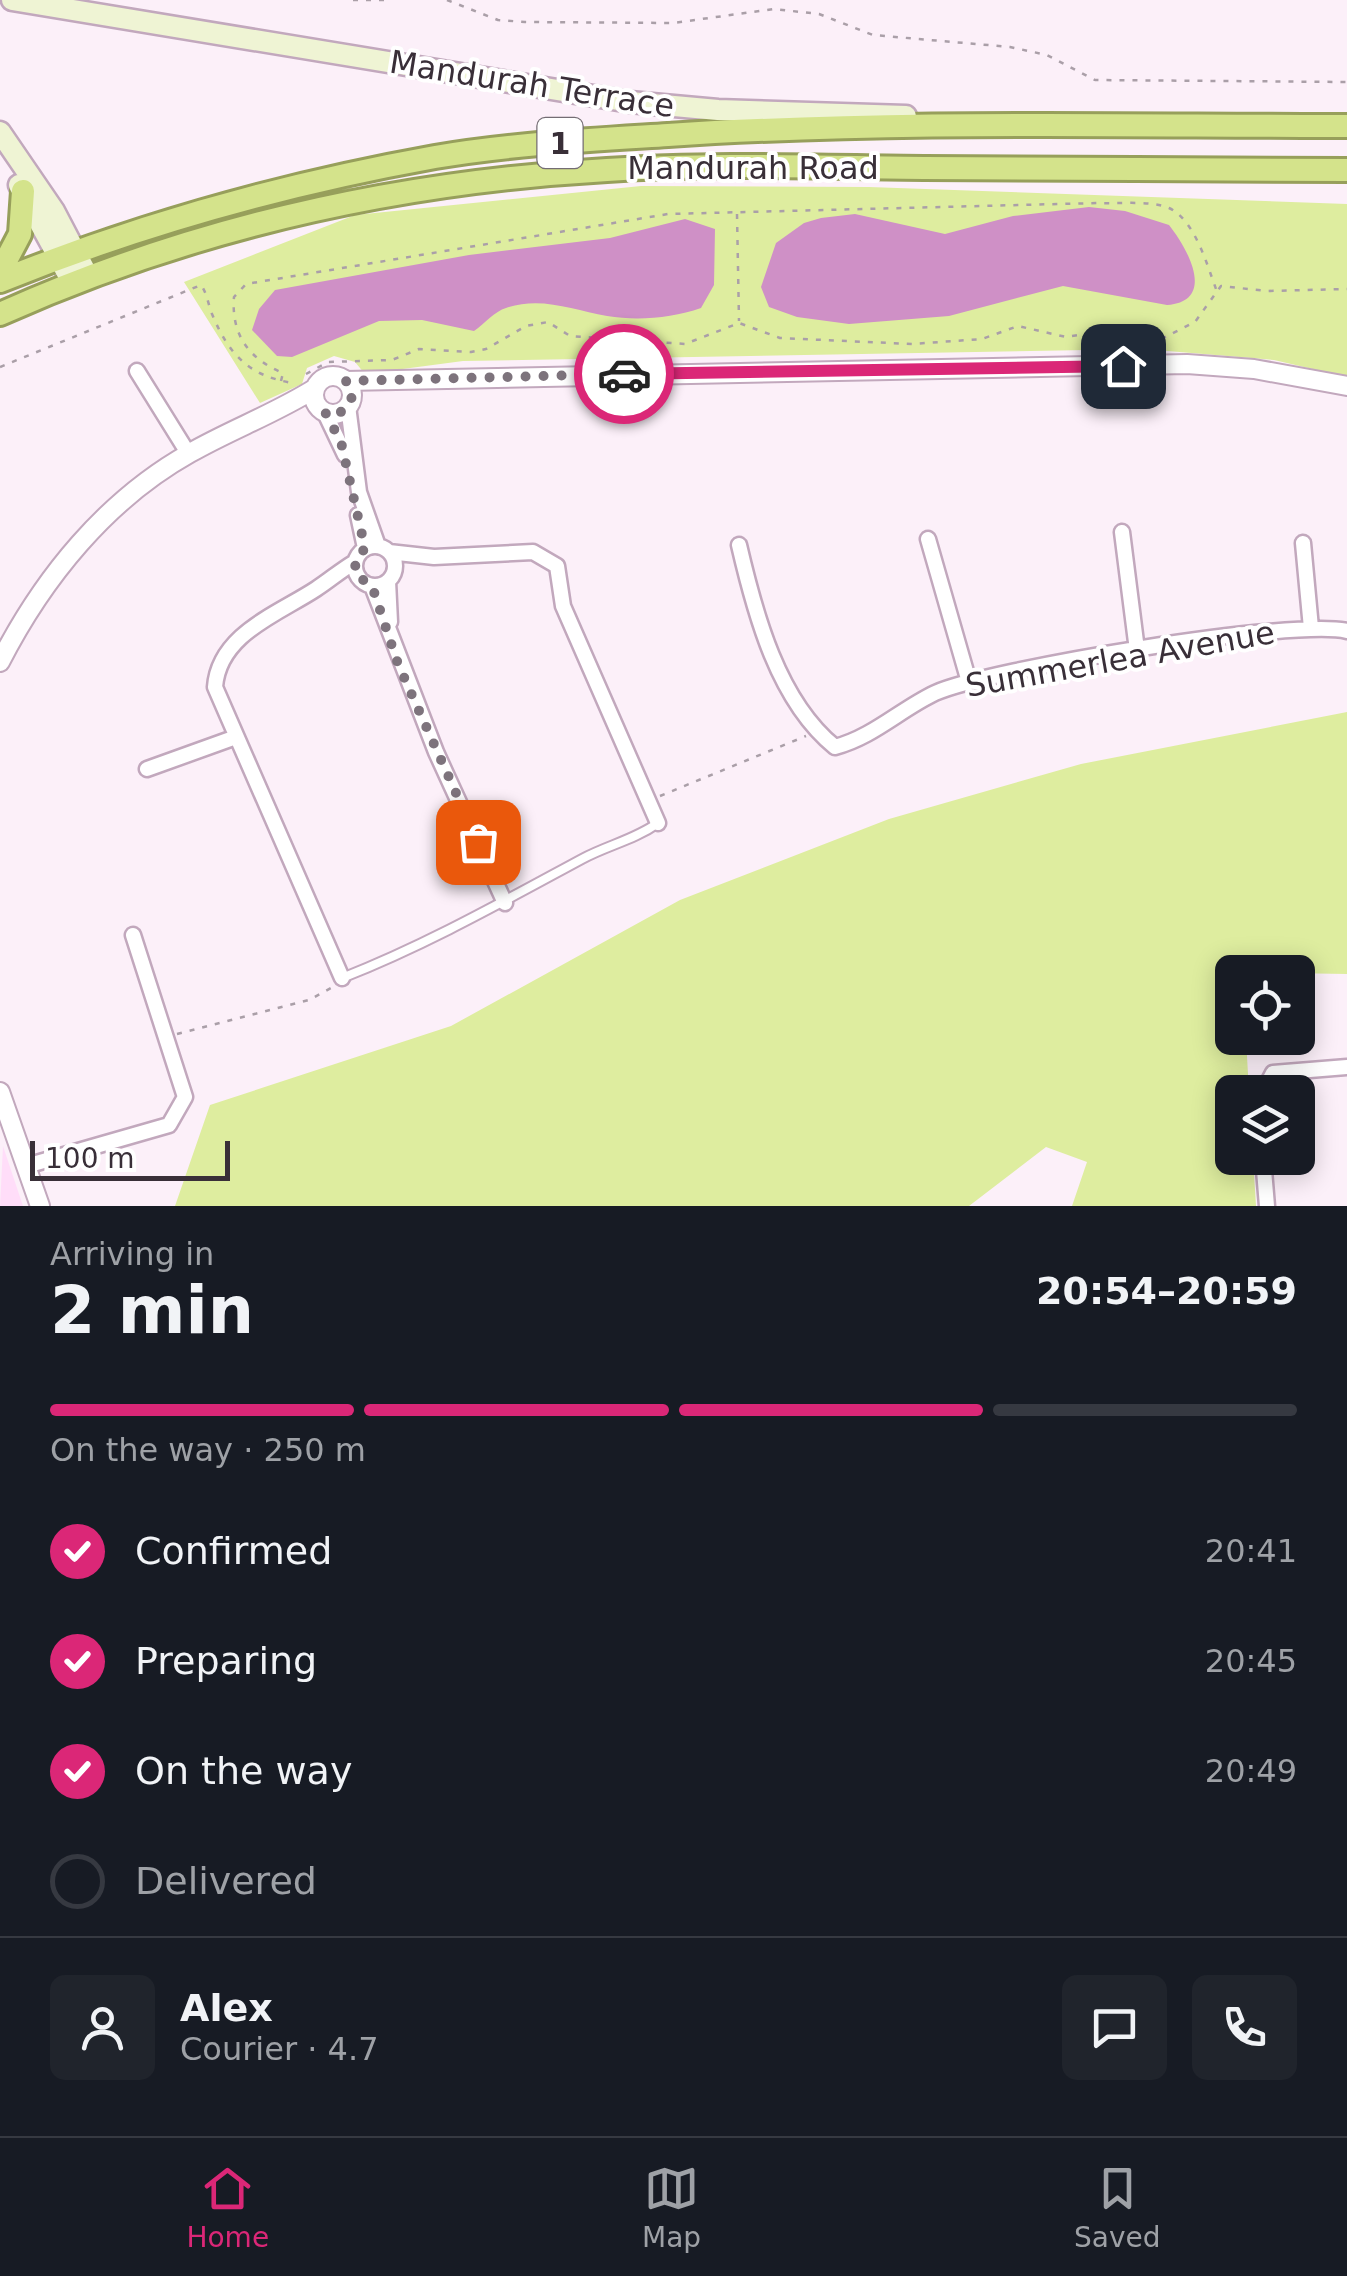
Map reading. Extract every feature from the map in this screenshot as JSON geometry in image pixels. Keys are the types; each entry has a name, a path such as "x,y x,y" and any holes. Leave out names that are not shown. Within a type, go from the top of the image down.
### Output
{"highway":[{"name":"Mandurah Road","path":"0,281 69,253 259,194 456,154 576,141 810,127 1347,126"},
{"name":"Mandurah Road","path":"0,314 80,280 217,234 337,204 547,174 730,167 1347,170"},
{"path":"0,272 20,234 23,191"}],"main road":[{"name":"Mandurah Terrace","path":"12,0 630,102 718,110 1057,126"},
{"path":"0,132 69,253 80,280"},
{"path":"0,153 69,253"}],"street":[{"path":"270,414 338,414 349,396 376,381 1187,364 1254,369 1347,386"},
{"path":"137,370 188,454"},
{"path":"0,662 56,568 153,478 188,454 314,390 328,376 349,396 359,492 377,549"},
{"path":"314,390 341,442 377,549 392,576 391,638"},
{"path":"1122,532 1137,650"},
{"path":"928,539 969,682"},
{"path":"1302,543 1310,628"},
{"path":"739,545 774,658 816,732"},
{"path":"342,978 215,687 216,672 227,651 263,620 377,549 434,558 534,552 556,566 563,606 658,823"},
{"path":"316,590 392,576 434,558"},
{"path":"355,562 391,638 436,752 506,902"},
{"name":"Summerlea Avenue","path":"816,732 835,747 854,742 935,693 969,682 1137,650 1310,628 1347,632"},
{"path":"147,769 236,737"},
{"path":"26,1166 169,1125 185,1097 133,935"},
{"path":"1272,1075 1347,1067"},
{"path":"0,1092 40,1206"},
{"path":"1264,1175 1266,1206"}],"lane":[{"path":"342,978 506,902 587,856 631,841 658,823"}],"path":[{"path":"354,0 389,0"},
{"path":"448,0 498,20 526,22 673,24 774,9 819,14 874,35 977,43 1047,55 1095,80 1347,82"},
{"path":"281,381 283,373 258,360 238,333 234,297 246,284 616,220 738,211 1098,203 1168,207 1179,216 1202,251 1216,290"},
{"path":"738,211 739,323"},
{"path":"0,367 201,285 216,324 244,367 298,383 328,362 392,360 419,348 470,352 548,322 570,336 686,344 739,323 780,338 912,344 982,338 1018,326 1066,338 1124,328 1163,338 1195,322 1216,290"},
{"path":"1216,290 1347,289"},
{"path":"648,801 816,732"},
{"path":"166,1037 309,1000 342,978"}],"shaded area":[{"path":"1089,207 1125,211 1169,225 1194,272 1191,294 1167,305 1063,286 949,316 849,324 797,317 769,307 761,287 776,243 804,223 821,218 855,214 945,234 1013,216"},
{"path":"685,219 715,229 714,285 701,308 690,311 631,318 532,303 506,308 474,331 422,320 379,321 292,357 277,356 252,330 259,309 275,290 469,255 610,238"},
{"path":"3,1146 23,1206 0,1206"}],"green space":[{"path":"641,186 869,187 1347,204 1347,377 1274,360 1144,349 463,361 365,374 355,362 334,356 307,368 302,384 260,403 184,282 355,215"},
{"path":"1347,712 1347,974 1315,973 1315,955 1215,955 1215,1055 1247,1055 1248,1075 1215,1075 1215,1175 1254,1175 1256,1206 1072,1206 1087,1162 1046,1147 969,1206 175,1206 210,1105 451,1026 680,900 889,819 1081,764"}],"way so far":[{"path":"478,842 398,664 372,586 356,575 355,562 365,548 341,442 325,412 338,414 348,406 352,394 346,381 624,374"}],"route":[{"path":"624,374 1123,366"}]}
